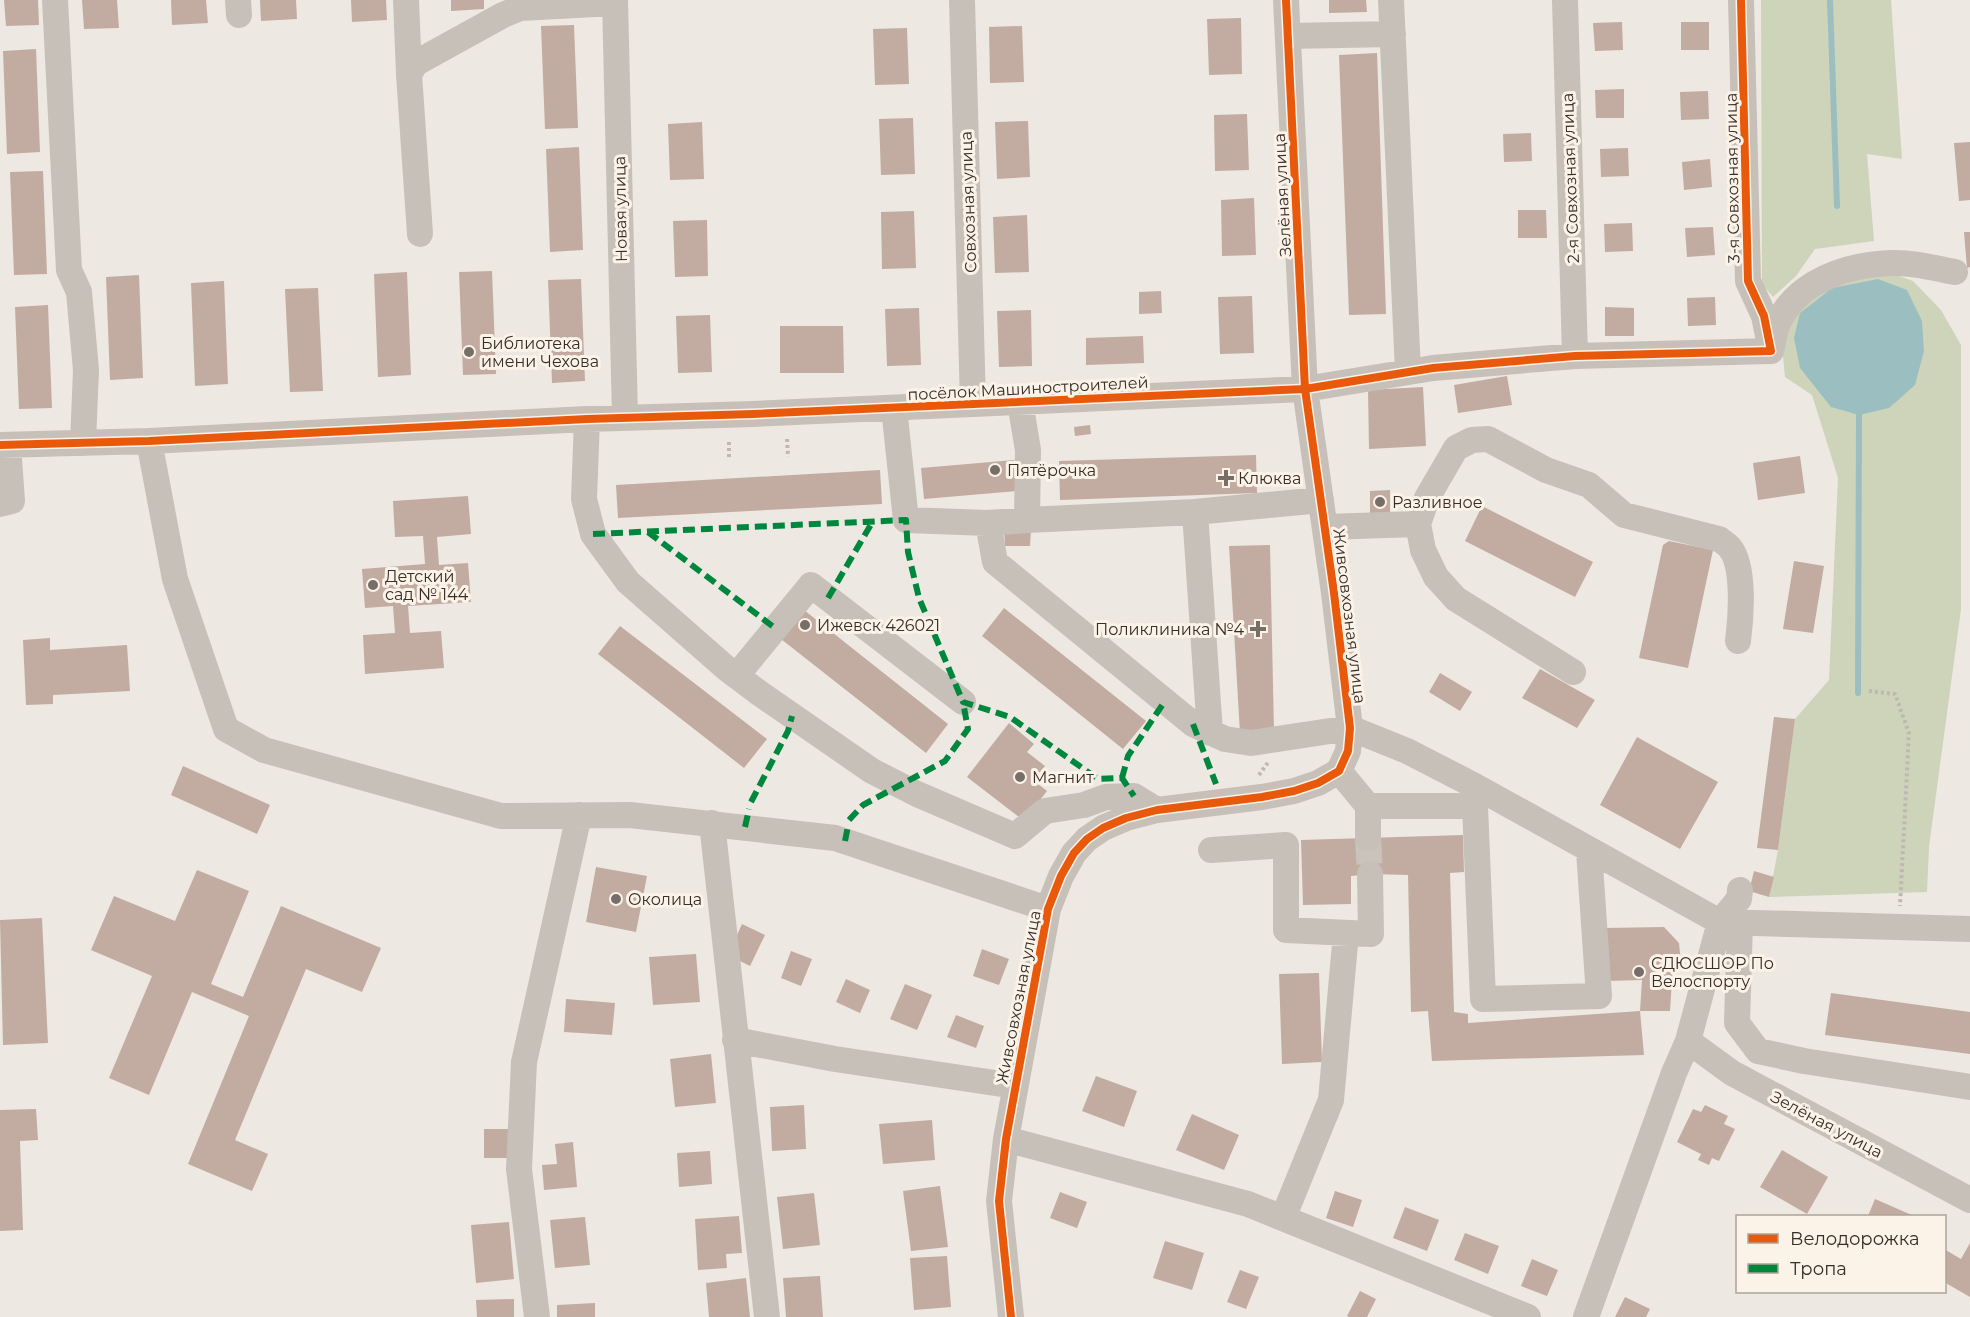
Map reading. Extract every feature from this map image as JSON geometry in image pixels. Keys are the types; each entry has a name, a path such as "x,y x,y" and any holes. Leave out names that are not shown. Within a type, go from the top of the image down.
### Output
{"street":[{"path":"54,0 69,270 79,292 86,370 83,443"},
{"path":"406,0 420,234"},
{"name":"Совхозная улица","path":"962,0 973,404"},
{"name":"Зелёная улица","path":"1286,0 1305,389"},
{"path":"1391,0 1408,372"},
{"name":"2-я Совхозная улица","path":"1565,0 1575,356"},
{"name":"3-я Совхозная улица","path":"1741,0 1748,281 1764,316 1772,351"},
{"path":"409,74 416,63 431,53 520,8 615,2"},
{"name":"Новая улица","path":"615,2 625,417"},
{"path":"1288,36 1393,34"},
{"path":"1772,351 1774,330 1785,310 1800,294 1833,274 1852,267 1892,263 1913,264 1955,272"},
{"name":"посёлок Машиностроителей","path":"4,445 149,441 625,417 753,414 1305,389 1433,368 1575,356 1772,351"},
{"name":"Живсовхозная улица","path":"1011,1317 999,1201 1006,1139 1048,909 1061,876 1074,853 1087,839 1103,828 1126,818 1157,810 1262,797 1318,783 1339,771 1348,752 1350,728 1305,389"},
{"path":"1020,402 1028,450 1027,520"},
{"path":"894,408 906,520 988,523 1195,512 1321,500"},
{"path":"587,419 584,499 593,534 628,582 737,675 872,771 917,794 1015,836 1045,811 1084,806 1106,797 1134,796 1157,810"},
{"path":"1573,672 1456,599 1436,577 1424,550 1418,524 1427,498 1456,448 1472,440 1488,439 1546,470 1589,485 1624,515 1719,539 1731,549 1737,563 1742,608 1738,641"},
{"path":"149,441 175,579 226,729 264,750 501,816 630,814 835,838 1048,909"},
{"path":"0,504 12,501 4,445"},
{"path":"1195,512 1210,733"},
{"path":"988,523 995,562 1193,724 1210,733 1225,739 1251,743 1350,728 1407,751 1475,796 1730,922 1970,929"},
{"path":"1325,528 1418,524"},
{"path":"737,675 811,585 963,702"},
{"path":"1339,771 1368,806 1368,838"},
{"path":"1368,806 1475,796"},
{"path":"1475,796 1483,999 1599,996 1589,851"},
{"path":"1074,853 1071,841 1071,822 1084,806"},
{"path":"537,1317 519,1169 524,1062 579,815"},
{"path":"712,823 767,1317"},
{"path":"1211,850 1286,845 1286,930 1371,934 1370,874"},
{"path":"1586,1317 1674,1073 1688,1041 1739,899 1740,890"},
{"path":"1730,922 1737,1023 1758,1051 1804,1061 1970,1087"},
{"path":"1283,1218 1331,1100 1346,933"},
{"path":"735,1040 835,1059 1015,1086"},
{"name":"Зелёная улица","path":"1688,1041 1732,1073 1970,1200"},
{"path":"1006,1139 1248,1204 1528,1317"}],"path":[{"path":"787,439 788,457"},
{"path":"729,442 729,459"},
{"path":"1869,691 1895,694 1909,733 1899,928"}],"green space":[{"path":"1761,0 1891,0 1902,159 1867,154 1874,241 1815,249 1796,276 1773,297 1762,284"},
{"path":"1884,271 1913,281 1941,310 1961,345 1961,609 1929,847 1927,892 1769,897 1778,850 1795,719 1829,680 1838,478 1812,395 1785,377 1782,346 1800,307 1845,278"}],"water":[{"path":"1878,279 1907,290 1922,321 1924,351 1915,385 1889,408 1859,415 1831,407 1800,368 1794,338 1800,313 1832,288"}],"building":[{"path":"4,0 38,0 39,25 6,26"},
{"path":"82,0 117,0 119,28 84,29"},
{"path":"171,0 206,0 208,23 172,25"},
{"path":"260,0 296,0 297,19 261,21"},
{"path":"351,0 386,0 387,20 352,22"},
{"path":"451,0 484,0 484,9 451,11"},
{"path":"1329,0 1366,0 1367,12 1329,13"},
{"path":"1241,18 1242,74 1209,75 1207,19"},
{"path":"1622,22 1623,50 1595,51 1593,23"},
{"path":"1681,22 1709,22 1709,50 1681,50"},
{"path":"574,25 578,128 545,129 541,26"},
{"path":"1022,26 1024,82 990,83 989,27"},
{"path":"907,28 909,84 875,85 873,29"},
{"path":"36,49 40,152 7,154 3,51"},
{"path":"1377,53 1386,314 1349,315 1339,55"},
{"path":"1624,89 1624,118 1596,118 1595,90"},
{"path":"1708,91 1709,119 1681,120 1680,92"},
{"path":"1247,114 1249,170 1215,171 1214,115"},
{"path":"913,118 915,174 881,175 879,119"},
{"path":"1028,121 1030,177 997,179 995,122"},
{"path":"702,122 704,179 670,180 668,124"},
{"path":"1531,133 1532,161 1504,162 1503,134"},
{"path":"1970,142 1970,200 1959,201 1954,143"},
{"path":"579,147 583,250 550,252 546,149"},
{"path":"1628,148 1629,176 1601,177 1600,149"},
{"path":"1710,159 1712,187 1684,190 1682,162"},
{"path":"43,171 47,274 14,275 10,172"},
{"path":"1254,198 1256,255 1222,256 1221,200"},
{"path":"1518,210 1546,210 1547,238 1518,238"},
{"path":"914,211 916,268 882,269 881,212"},
{"path":"1027,215 1029,272 995,273 993,217"},
{"path":"707,220 708,276 675,277 673,221"},
{"path":"1632,223 1633,251 1605,252 1604,224"},
{"path":"1713,227 1715,255 1687,257 1685,228"},
{"path":"1964,232 1970,232 1970,267 1967,268"},
{"path":"492,271 496,374 463,375 459,272"},
{"path":"407,272 411,375 378,377 374,274"},
{"path":"139,275 143,378 110,380 106,277"},
{"path":"581,279 585,381 552,383 548,280"},
{"path":"224,281 228,384 195,386 191,283"},
{"path":"318,288 323,391 290,392 285,289"},
{"path":"1161,291 1162,313 1139,314 1139,292"},
{"path":"1252,296 1254,353 1220,354 1218,297"},
{"path":"1715,297 1716,325 1688,326 1687,298"},
{"path":"48,305 52,408 19,409 15,307"},
{"path":"1605,307 1634,308 1634,336 1605,336"},
{"path":"919,308 921,365 887,366 885,309"},
{"path":"1031,310 1032,366 999,367 997,311"},
{"path":"710,315 712,372 678,373 676,316"},
{"path":"780,326 843,326 844,373 780,373"},
{"path":"1143,336 1144,363 1086,365 1086,338"},
{"path":"1507,376 1512,405 1458,413 1454,385"},
{"path":"1423,387 1426,446 1369,449 1368,390"},
{"path":"1090,425 1091,434 1075,436 1074,427"},
{"path":"1256,455 1257,493 1060,500 1059,461"},
{"path":"1800,456 1805,493 1758,500 1753,463"},
{"path":"1014,460 1017,491 924,499 921,468"},
{"path":"880,470 882,504 618,518 616,485"},
{"name":"Разливное","path":"1390,490 1390,514 1370,515 1370,491"},
{"path":"468,496 471,534 437,537 439,565 468,563 471,602 408,606 410,633 441,631 444,668 365,674 363,635 395,633 393,606 365,608 362,569 425,564 423,536 395,537 393,501"},
{"path":"1482,506 1593,562 1575,597 1465,541"},
{"path":"1004,529 1031,529 1030,546 1005,546"},
{"path":"1669,541 1713,550 1688,668 1639,658 1663,545"},
{"path":"1270,545 1274,732 1240,733 1229,546"},
{"path":"1794,561 1824,566 1813,633 1783,629"},
{"path":"1004,608 1146,721 1123,749 982,636"},
{"path":"804,610 948,724 926,753 781,639"},
{"path":"620,626 767,739 744,768 598,654"},
{"path":"50,638 50,650 127,645 130,691 53,695 53,704 26,705 23,640"},
{"path":"1540,669 1595,700 1577,728 1522,698"},
{"path":"1440,673 1472,692 1460,711 1429,692"},
{"path":"1774,717 1795,719 1778,850 1757,848"},
{"path":"1009,723 1034,744 1027,752 1045,766 1033,780 1047,791 1024,821 967,777"},
{"path":"1637,737 1718,782 1680,849 1600,805"},
{"path":"183,766 270,805 257,834 171,795"},
{"path":"1463,835 1464,872 1450,873 1454,1012 1468,1014 1468,1023 1640,1011 1644,1055 1432,1061 1428,1011 1411,1012 1408,875 1351,876 1351,904 1303,905 1301,840"},
{"name":"Околица","path":"596,867 647,876 636,932 586,922"},
{"path":"197,870 249,891 211,984 243,997 281,906 381,948 362,992 306,969 235,1140 268,1154 252,1191 188,1164 249,1016 192,992 149,1095 109,1078 152,976 91,950 114,896 175,921"},
{"path":"1754,871 1774,877 1769,897 1749,891"},
{"path":"42,918 48,1043 3,1045 0,920"},
{"path":"742,924 765,935 750,966 728,955"},
{"name":"СДЮСШОР По Велоспорту","path":"1664,927 1679,943 1681,963 1673,964 1670,1011 1640,1011 1642,980 1606,981 1605,928"},
{"path":"982,949 1009,959 999,985 973,976"},
{"path":"791,951 812,959 801,986 781,978"},
{"path":"696,954 700,1002 653,1005 649,957"},
{"path":"1319,973 1322,1062 1282,1064 1279,974"},
{"path":"846,979 870,990 860,1013 836,1002"},
{"path":"905,984 932,995 917,1030 890,1019"},
{"path":"1831,993 1970,1012 1970,1054 1825,1035"},
{"path":"566,999 615,1003 612,1035 564,1032"},
{"path":"956,1015 984,1026 976,1048 947,1037"},
{"path":"711,1054 716,1103 675,1107 670,1059"},
{"path":"1096,1076 1137,1091 1124,1127 1082,1111"},
{"path":"804,1105 806,1149 772,1151 770,1107"},
{"path":"1705,1105 1728,1116 1724,1124 1735,1129 1719,1161 1712,1158 1709,1165 1698,1160 1701,1154 1677,1142 1693,1109 1701,1112"},
{"path":"36,1109 38,1140 20,1141 23,1230 0,1231 0,1110"},
{"path":"1192,1114 1239,1135 1224,1170 1176,1150"},
{"path":"932,1120 935,1160 883,1164 879,1124"},
{"path":"484,1129 510,1129 510,1158 484,1158"},
{"path":"573,1142 577,1187 544,1190 542,1165 557,1164 555,1144"},
{"path":"1782,1150 1828,1177 1807,1214 1760,1187"},
{"path":"710,1151 712,1184 679,1187 677,1153"},
{"path":"940,1186 948,1247 911,1251 903,1191"},
{"path":"1335,1191 1362,1200 1353,1227 1326,1218"},
{"path":"1060,1192 1087,1202 1077,1228 1050,1218"},
{"path":"814,1193 820,1245 783,1249 777,1197"},
{"path":"1875,1199 1912,1215 1868,1215"},
{"path":"1405,1207 1439,1220 1427,1251 1393,1238"},
{"path":"739,1216 742,1253 726,1254 727,1268 698,1270 695,1219"},
{"path":"585,1217 590,1265 555,1268 550,1220"},
{"path":"509,1222 514,1279 476,1283 471,1225"},
{"path":"1465,1233 1499,1246 1488,1274 1454,1260"},
{"path":"1165,1241 1204,1253 1192,1290 1153,1278"},
{"path":"1970,1243 1970,1297 1946,1283 1946,1250 1961,1259"},
{"path":"947,1256 951,1307 914,1310 910,1258"},
{"path":"1532,1259 1558,1270 1547,1296 1521,1286"},
{"path":"1240,1270 1259,1277 1246,1309 1227,1302"},
{"path":"820,1276 823,1317 786,1317 783,1278"},
{"path":"746,1278 750,1317 709,1317 706,1283"},
{"path":"1360,1291 1376,1299 1367,1317 1349,1317 1347,1316"},
{"path":"1625,1297 1650,1309 1646,1317 1615,1317"},
{"path":"514,1299 514,1317 477,1317 476,1300"},
{"path":"595,1303 595,1317 557,1317 557,1305"}],"waterway":[{"path":"1830,0 1837,206"},
{"path":"1858,693 1859,415"}],"tunnel":[{"path":"1368,838 1370,874"}],"marked path":[{"path":"593,534 906,520 908,552 919,598 963,702 1010,717 1098,779 1122,778 1134,796"},
{"path":"828,598 873,521"},
{"path":"648,532 775,628"},
{"path":"1122,778 1128,756 1165,701"},
{"path":"849,820 863,805 945,761 968,729 963,702"},
{"path":"751,802 788,731 792,716"},
{"path":"1193,724 1216,784"},
{"path":"745,827 749,809"},
{"path":"845,841 848,826"}],"cycle path":[{"path":"1011,1317 999,1201 1006,1139 1048,909 1061,876 1074,853 1087,839 1103,828 1126,818 1157,810 1262,797 1294,791 1318,783 1339,771 1348,751 1350,728 1334,593 1305,389 1286,0"},
{"path":"0,445 149,441 587,419 753,414 1305,389 1433,368 1575,356 1771,351 1764,316 1748,281 1741,0"}],"place":[{"name":"Библиотека имени Чехова","path":"469,352"},
{"name":"Пятёрочка","path":"995,470"},
{"name":"Клюква","path":"1226,478"},
{"name":"Разливное","path":"1380,502"},
{"name":"Детский сад № 144","path":"373,585"},
{"name":"Ижевск 426021","path":"805,625"},
{"name":"Поликлиника №4","path":"1258,629"},
{"name":"Магнит","path":"1020,777"},
{"name":"Околица","path":"616,899"},
{"name":"СДЮСШОР По Велоспорту","path":"1639,972"}]}
